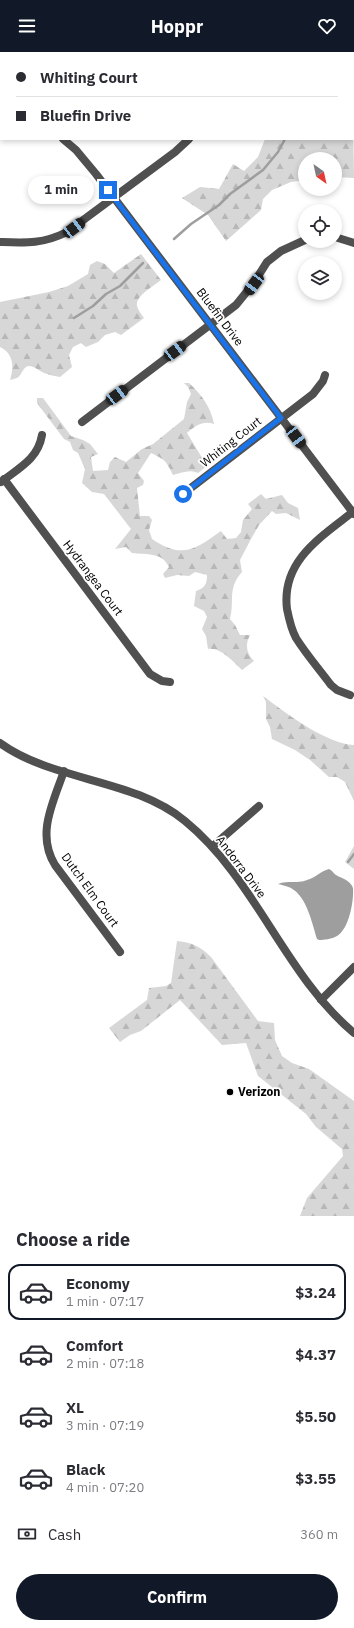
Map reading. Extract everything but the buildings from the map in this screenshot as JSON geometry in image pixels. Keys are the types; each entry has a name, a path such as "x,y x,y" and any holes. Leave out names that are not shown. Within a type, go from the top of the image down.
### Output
{"street":[{"name":"Bluefin Drive","path":"64,140 87,162 354,513"},
{"path":"0,242 35,243 54,238 74,228 175,152 188,140"},
{"path":"342,239 354,243"},
{"path":"82,422 236,305 245,295 262,268 274,256 298,243"},
{"name":"Whiting Court","path":"183,494 313,394 321,385 325,375"},
{"path":"2,481 35,454 41,443 42,435"},
{"name":"Hydrangea Court","path":"2,481 150,674 162,681 170,682"},
{"path":"350,695 337,690 301,646 292,627 287,603 289,580 298,560 316,541 354,513"},
{"name":"Andorra Drive","path":"0,743 31,760 110,786 159,805 184,820 212,846 224,861 304,978 321,1000 354,1033"},
{"name":"Dutch Elm Court","path":"64,771 50,811 46,829 48,850 55,865 120,952"},
{"path":"212,846 259,806"},
{"path":"321,1000 354,967"}],"green space":[{"path":"265,140 353,140 354,178 342,177 342,152 298,152 298,181 291,182 272,190 263,199 261,210 226,241 208,215 182,198 200,187 219,189 233,164 244,171 258,157"},
{"path":"141,254 161,280 142,295 137,302 138,309 144,318 121,335 115,332 105,335 98,342 86,347 81,343 73,347 69,355 72,367 60,377 46,374 34,367 29,366 24,369 18,377 10,380 12,361 8,353 0,347 0,302 49,292 68,286 88,274 90,265 97,261 105,264 114,273"},
{"path":"184,383 189,383 198,392 208,406 213,418 214,424 199,424 187,433 207,466 198,473 189,471 173,475 165,461 151,453 138,473 144,481 143,485 137,488 140,516 149,516 152,520 149,530 152,539 171,549 188,550 203,543 221,531 227,539 236,538 241,532 243,520 252,509 248,504 261,494 266,499 282,495 288,503 298,508 300,520 286,513 276,514 272,511 259,525 240,560 242,572 234,584 230,619 240,635 250,635 247,642 247,649 249,655 254,661 242,670 222,652 208,649 206,636 202,629 207,617 204,611 194,606 196,591 205,585 207,575 195,572 189,576 177,575 165,578 163,574 169,567 163,559 154,555 132,553 126,547 115,549 131,529 104,494 92,492 82,483 85,469 78,453 73,450 70,442 64,439 37,403 37,398 43,398 71,436 90,444 98,454 91,457 93,471 108,470 110,462 115,457 126,462 142,449 153,444 184,419 187,402 191,394 188,387"},
{"path":"263,696 319,734 343,743 354,745 354,801 345,782 337,777 329,777 310,760 295,750 272,739 270,727 266,719 266,702"},
{"path":"354,846 354,869 345,862"},
{"path":"177,941 196,946 207,953 258,1021 274,1023 275,1040 282,1056 292,1063 309,1069 354,1101 354,1216 300,1216 307,1198 343,1156 342,1149 316,1127 306,1114 258,1076 246,1043 222,1045 180,1000 141,1031 130,1035 120,1042 109,1028 147,1000 149,988 166,986 171,983"}],"shaded area":[{"path":"329,869 350,883 353,888 353,900 348,921 341,932 333,938 319,940 317,939 305,904 297,892 291,888 278,884 285,882 300,882 310,879"}],"waterway":[{"path":"174,239 191,224 219,205 230,194 263,170 278,152 284,140"},
{"path":"74,318 93,306 106,294 120,286 143,263"},
{"path":"348,862 354,854"}],"place":[{"name":"Verizon","path":"230,1092"}],"route":[{"path":"108,190 281,418 183,494"}]}
